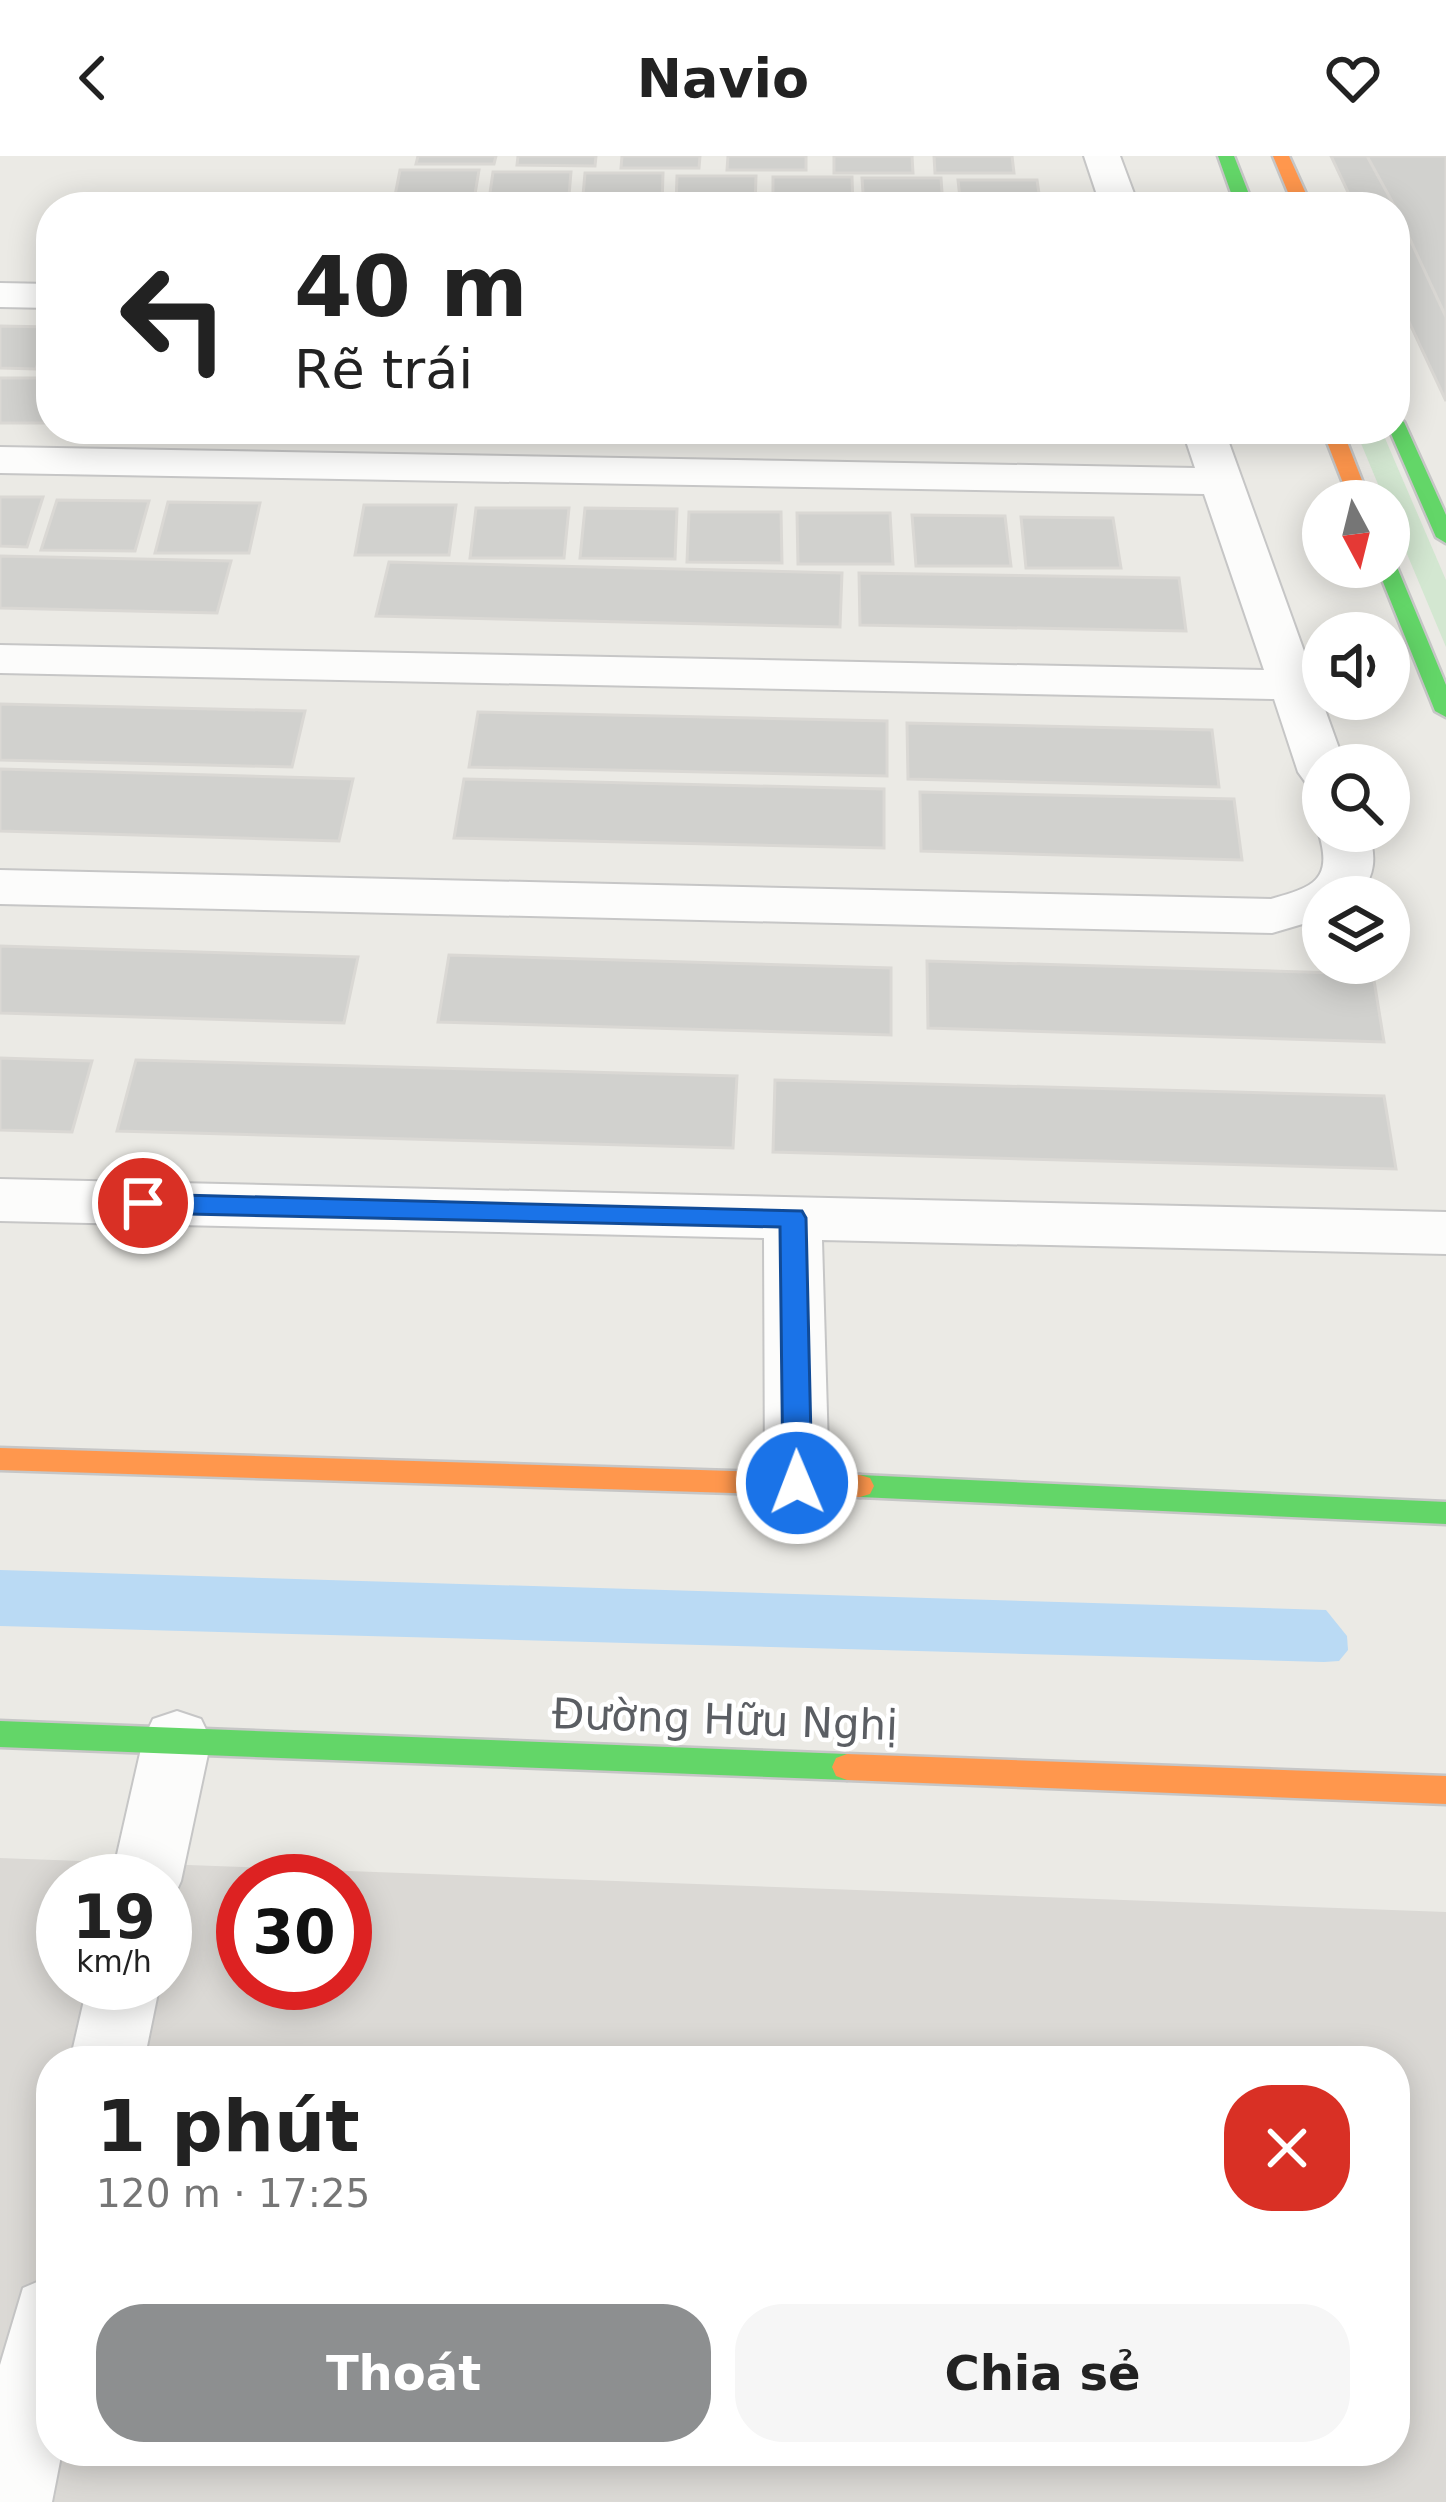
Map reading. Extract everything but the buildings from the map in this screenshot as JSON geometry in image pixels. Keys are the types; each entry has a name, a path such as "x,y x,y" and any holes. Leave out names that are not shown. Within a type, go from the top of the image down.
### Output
{"main road":[{"path":"1226,156 1239,192"},
{"path":"1281,156 1297,192"},
{"path":"1338,444 1352,480"},
{"path":"1405,444 1446,537"},
{"path":"1396,588 1446,711"},
{"path":"0,1460 797,1483 1446,1513"},
{"name":"Đường Hữu Nghị","path":"0,1735 1446,1790"}],"street":[{"path":"1102,156 1115,192"},
{"path":"0,295 36,296"},
{"path":"1208,444 1313,744"},
{"path":"0,460 1222,481"},
{"path":"0,659 1292,686"},
{"path":"0,887 1246,917 1302,907"},
{"path":"0,1200 1446,1233"},
{"path":"793,1218 797,1483"},
{"path":"152,1854 177,1740"},
{"path":"110,2046 118,2010"},
{"path":"10,2502 36,2384"}],"shaded area":[{"path":"0,1858 36,1859 36,2010 192,2010 192,1865 216,1866 216,2010 372,2010 372,1872 1446,1912 1446,2502 0,2502"}],"green space":[{"path":"1361,444 1387,444 1403,480 1376,480"},
{"path":"1410,496 1446,580 1446,647 1410,561"}],"water":[{"path":"0,1570 1326,1610 1347,1636 1348,1650 1339,1661 1324,1662 0,1626"}],"traffic: fast":[{"path":"1226,156 1239,192"},
{"path":"1405,444 1446,537"},
{"path":"1396,588 1446,711"},
{"path":"860,1486 1446,1513"},
{"path":"0,1734 847,1767"}],"traffic: slow":[{"path":"1281,156 1297,192"},
{"path":"1338,444 1352,480"},
{"path":"0,1459 860,1486"},
{"path":"847,1767 1446,1790"}],"route":[{"path":"143,1203 793,1218 797,1483"}]}
